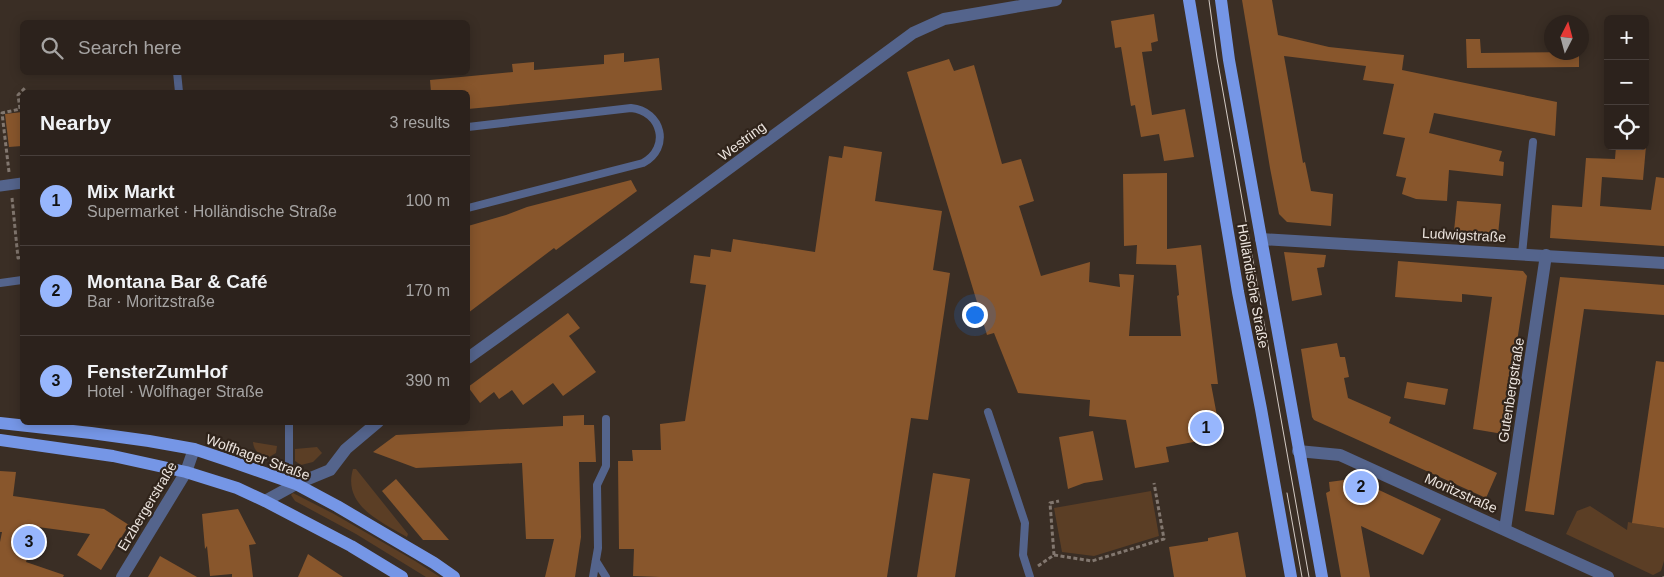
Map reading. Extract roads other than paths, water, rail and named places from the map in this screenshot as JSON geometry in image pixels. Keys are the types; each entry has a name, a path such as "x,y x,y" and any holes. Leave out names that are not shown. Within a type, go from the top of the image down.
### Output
{"main road":[{"name":"Holländische Straße","path":"1189,0 1238,292 1290,577"},
{"name":"Holländische Straße","path":"1221,0 1298,451 1322,577"},
{"name":"Wolfhager Straße","path":"0,423 91,433 194,449 292,483 345,510 454,577"},
{"path":"0,440 113,456 186,472 237,488 351,546 402,577"}],"street":[{"name":"Westring","path":"470,357 629,242 913,32 944,20 1056,0"},
{"path":"5,185 20,183"},
{"name":"Ludwigstraße","path":"1261,239 1664,263"},
{"name":"Gutenbergstraße","path":"1505,529 1546,255"},
{"path":"265,501 292,483 330,470 346,449 374,425"},
{"name":"Erzbergerstraße","path":"122,577 186,472 194,449"},
{"name":"Moritzstraße","path":"1298,451 1340,455 1608,577"}],"lane":[{"path":"177,75 179,90"},
{"path":"470,127 631,108 641,109 650,115 657,124 660,133 656,151 651,159 643,163 470,207"},
{"path":"1522,254 1533,142"},
{"path":"0,283 20,280"},
{"path":"988,412 1025,523 1022,556 1030,575"},
{"path":"593,577 598,548 597,485 606,466 606,419"},
{"path":"289,425 292,483"},
{"path":"596,561 606,577"}],"tram line":[{"path":"1209,0 1217,58 1309,577"},
{"path":"1287,493 1302,577"}],"place":[{"name":"Mix Markt","path":"1206,428"},
{"name":"Montana Bar & Café","path":"1361,487"},
{"name":"FensterZumHof","path":"29,542"}]}
